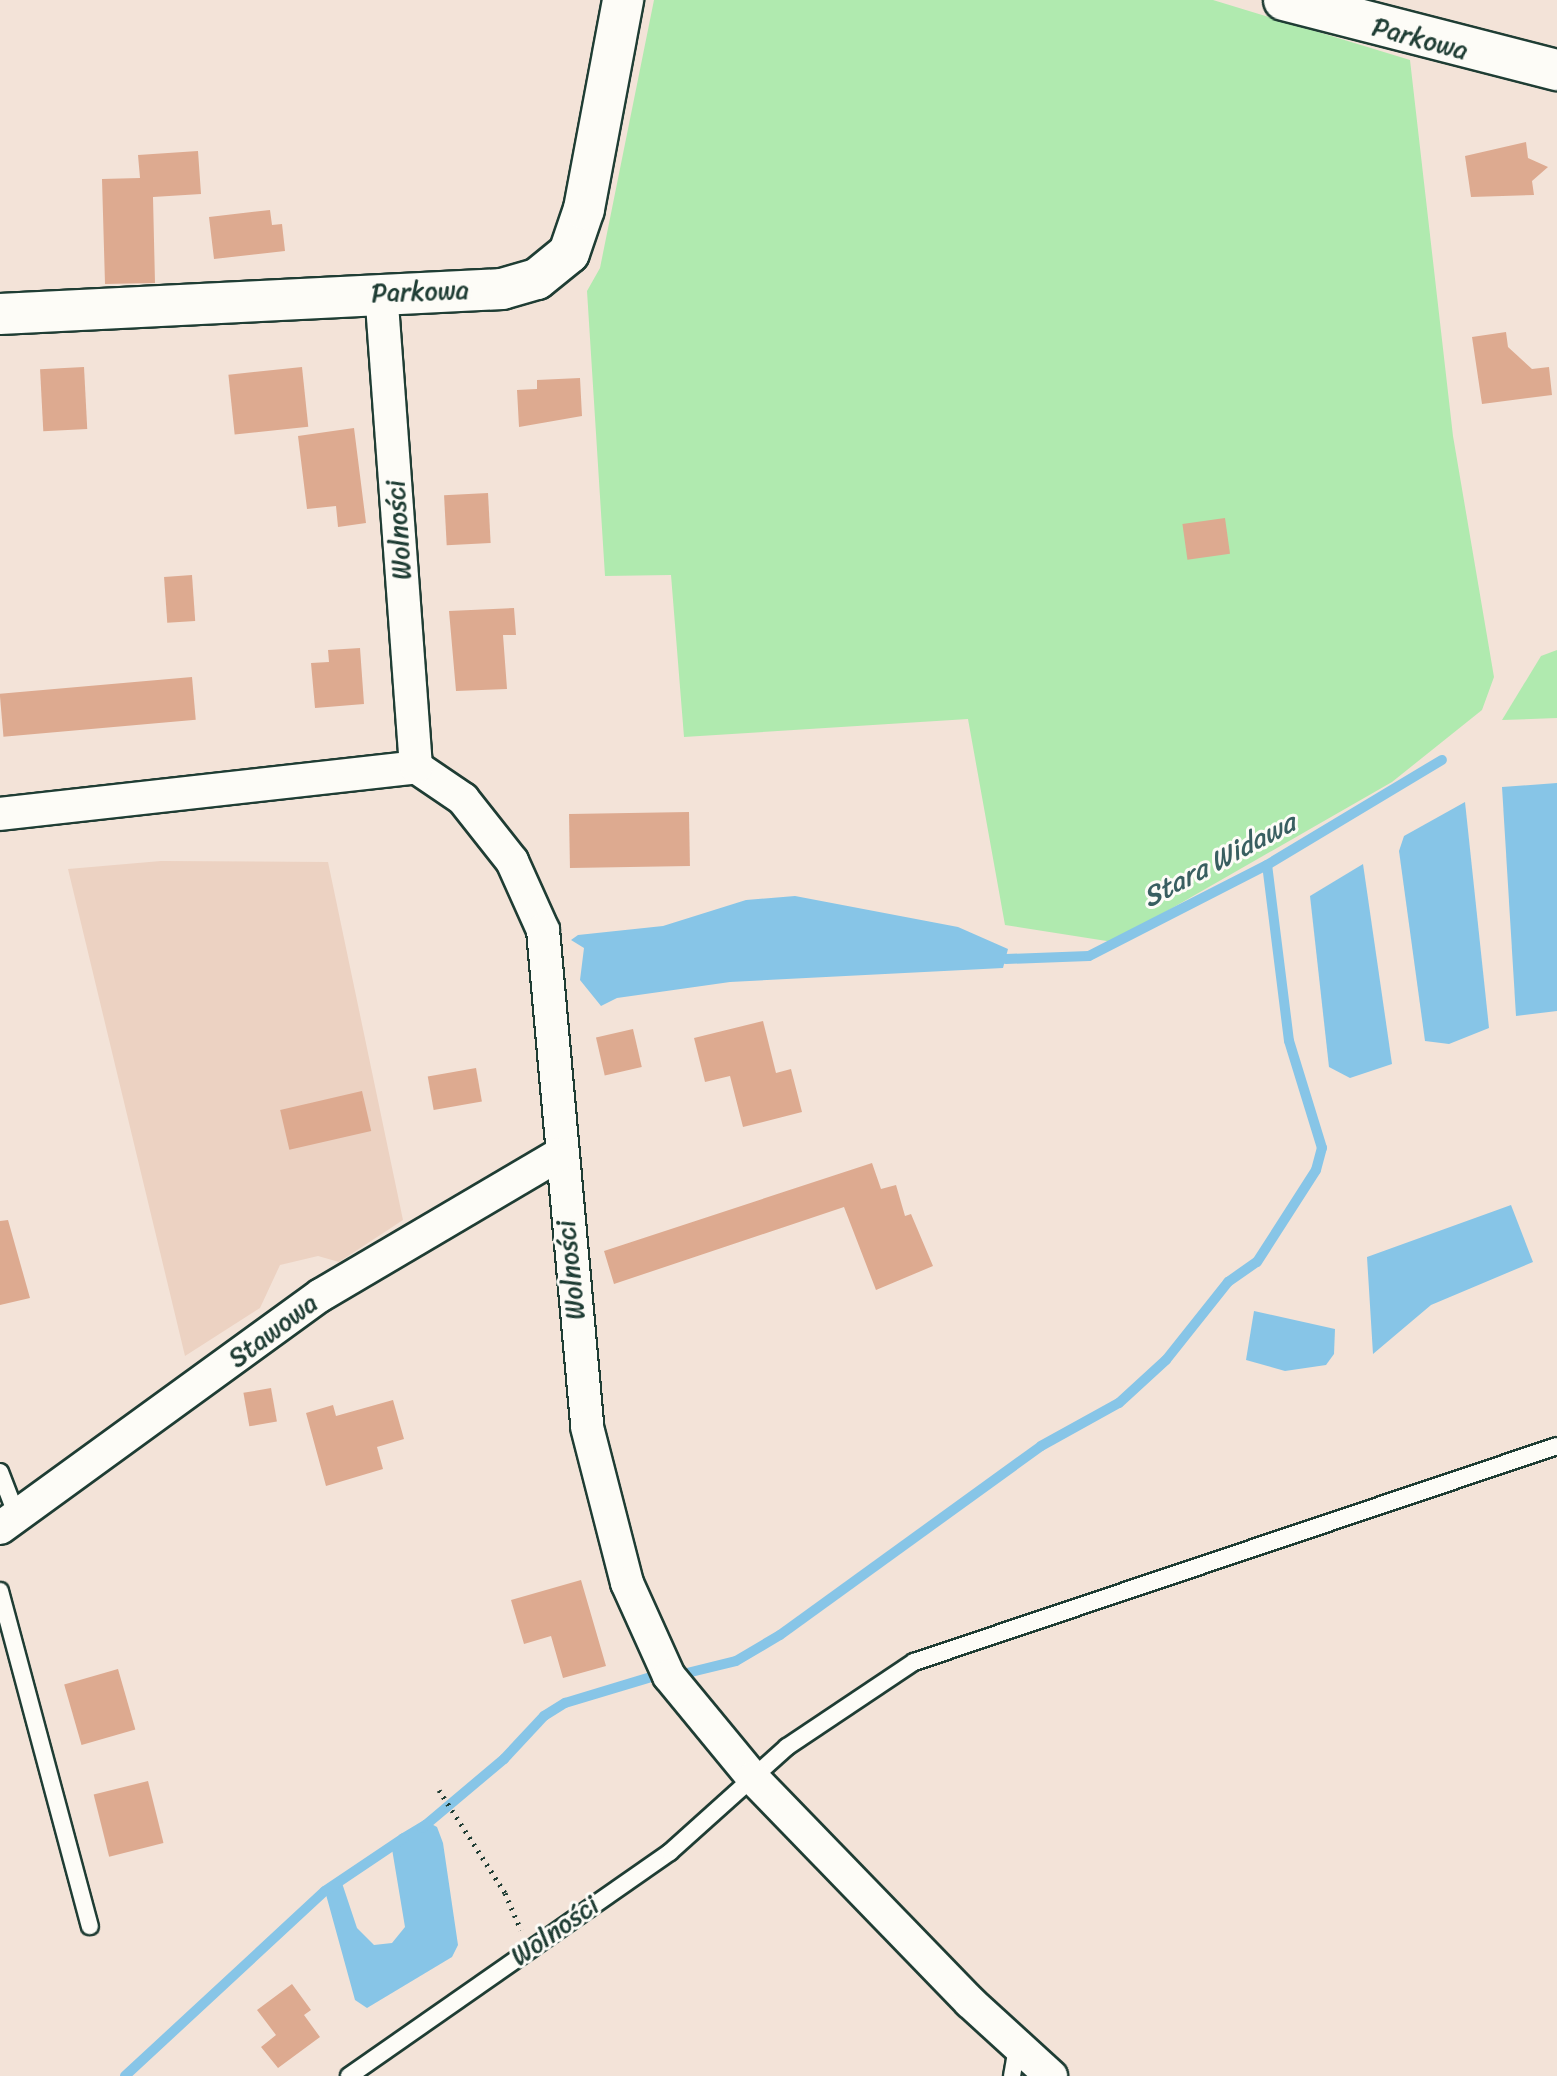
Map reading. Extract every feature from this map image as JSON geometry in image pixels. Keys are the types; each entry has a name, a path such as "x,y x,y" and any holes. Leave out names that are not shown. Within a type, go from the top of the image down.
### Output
{"street":[{"name":"Parkowa","path":"0,314 502,289 537,279 561,263 584,209 623,0"},
{"name":"Parkowa","path":"1284,0 1557,70"},
{"name":"Wolności","path":"381,294 416,767 463,799 512,861 536,908 552,991 559,1155 587,1427 627,1583 669,1676 753,1778 1014,2062 1051,2076"},
{"path":"0,814 416,767"},
{"name":"Stawowa","path":"8,1522 321,1295 559,1155"}],"lane":[{"path":"753,1778 914,1662 1557,1446"},
{"path":"0,1472 8,1522"},
{"path":"0,1591 90,1926"},
{"name":"Wolności","path":"349,2076 670,1852 753,1778"}],"path":[{"path":"439,1790 505,1893 529,1949"}],"shaded area":[{"path":"161,861 328,862 403,1220 339,1262 318,1256 280,1265 260,1308 185,1356 68,869"}],"green space":[{"path":"654,0 1213,0 1410,60 1453,436 1494,677 1482,710 1392,782 1113,942 1005,925 968,719 684,737 671,575 605,576 587,291 600,268"},
{"path":"1557,650 1557,718 1502,720 1541,656"}],"water":[{"path":"1557,783 1557,1011 1516,1016 1502,787"},
{"path":"1465,802 1489,1028 1449,1044 1425,1041 1399,851 1404,836"},
{"path":"1363,864 1392,1064 1350,1078 1329,1067 1310,896"},
{"path":"795,896 958,927 1008,949 1003,968 730,982 617,998 601,1006 580,980 584,948 571,940 578,935 663,926 746,900"},
{"path":"1511,1205 1533,1262 1431,1305 1373,1354 1367,1257"},
{"path":"1254,1311 1335,1329 1334,1354 1326,1365 1285,1371 1246,1360"},
{"path":"424,1820 437,1827 443,1843 458,1945 452,1957 367,2008 355,2000 325,1891 341,1880 357,1928 374,1945 392,1943 405,1927 392,1849 399,1835"}],"building":[{"path":"1526,142 1528,158 1548,167 1532,181 1534,195 1471,197 1465,156"},
{"path":"198,151 201,194 153,197 155,283 105,284 102,179 140,178 138,155"},
{"path":"270,210 272,225 282,224 285,251 214,259 209,217"},
{"path":"1506,332 1508,347 1532,369 1549,367 1552,395 1482,404 1472,337"},
{"path":"84,367 87,429 43,431 40,369"},
{"path":"302,367 308,427 235,434 228,375"},
{"path":"580,378 582,416 519,427 517,390 537,389 537,380"},
{"path":"354,428 366,523 338,527 336,506 307,509 298,436"},
{"path":"488,493 491,543 447,545 444,495"},
{"path":"1225,518 1230,554 1187,560 1182,524"},
{"path":"192,575 195,621 167,623 164,577"},
{"path":"514,608 516,635 503,635 507,689 456,691 449,611"},
{"path":"360,648 364,704 315,708 311,663 329,662 328,650"},
{"path":"192,677 196,720 3,737 0,694"},
{"path":"689,812 690,866 570,868 569,814"},
{"path":"763,1021 776,1073 791,1069 802,1112 743,1127 730,1076 705,1082 694,1038"},
{"path":"633,1029 642,1067 605,1076 596,1038"},
{"path":"476,1068 482,1101 434,1110 428,1077"},
{"path":"362,1091 371,1131 289,1150 280,1110"},
{"path":"872,1163 881,1189 896,1185 905,1216 911,1214 933,1266 876,1290 844,1207 614,1284 604,1251"},
{"path":"8,1220 30,1298 0,1305 0,1221"},
{"path":"271,1388 277,1421 249,1426 243,1393"},
{"path":"393,1400 404,1439 377,1447 383,1469 326,1486 306,1413 333,1405 336,1416"},
{"path":"581,1580 606,1666 563,1678 551,1636 524,1644 511,1600"},
{"path":"118,1669 135,1730 82,1745 64,1684"},
{"path":"148,1781 163,1843 109,1857 94,1795"},
{"path":"292,1984 311,2010 304,2015 320,2037 278,2068 261,2047 276,2035 257,2010"}],"waterway":[{"name":"Stara Widawa","path":"1006,959 1089,956 1267,865 1442,760"},
{"path":"687,1673 736,1661 780,1635 1041,1446 1119,1403 1166,1360 1228,1282 1257,1262 1316,1170 1322,1148 1289,1041 1267,865"},
{"path":"422,1828 504,1759 544,1716 565,1703 648,1678"},
{"path":"125,2076 325,1891 404,1838"}]}
